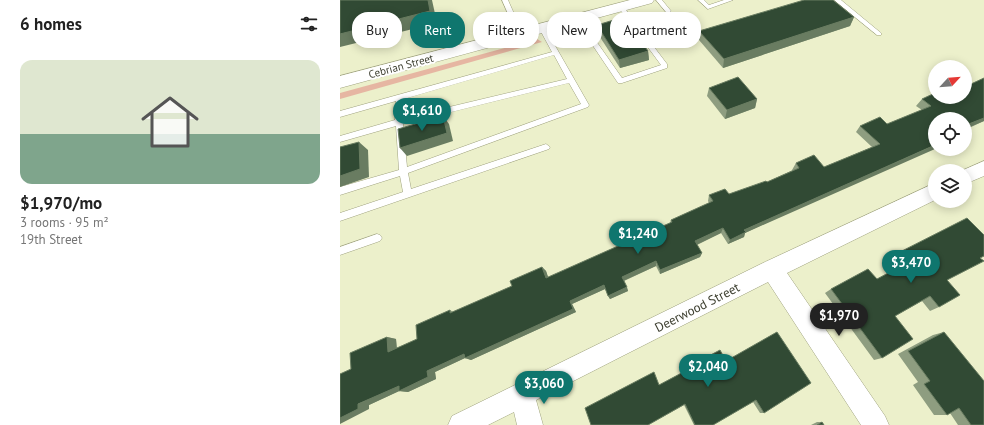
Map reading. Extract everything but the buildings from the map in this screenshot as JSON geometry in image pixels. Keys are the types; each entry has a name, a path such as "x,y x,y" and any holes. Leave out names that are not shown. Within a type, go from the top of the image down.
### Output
{"street":[{"name":"Cebrian Street","path":"602,12 647,0"},
{"name":"Cebrian Street","path":"539,29 547,27"},
{"name":"Cebrian Street","path":"340,82 473,47"},
{"path":"972,174 984,168"},
{"name":"Deerwood Street","path":"461,425 772,269 928,194"},
{"path":"772,269 876,425"},
{"path":"522,394 530,425"}],"lane":[{"path":"505,0 510,12"},
{"path":"659,0 668,11"},
{"path":"701,0 708,7 730,0"},
{"path":"838,0 879,34"},
{"path":"598,48 620,81 665,66 621,7"},
{"path":"340,191 402,172 586,105 542,28"},
{"path":"340,114 555,53"},
{"path":"340,139 399,122 572,80"},
{"path":"400,97 399,122 402,172 408,193"},
{"path":"340,217 546,147"},
{"path":"340,251 377,238"}],"shaded area":[{"path":"504,48 521,48 340,99 340,93"}]}
